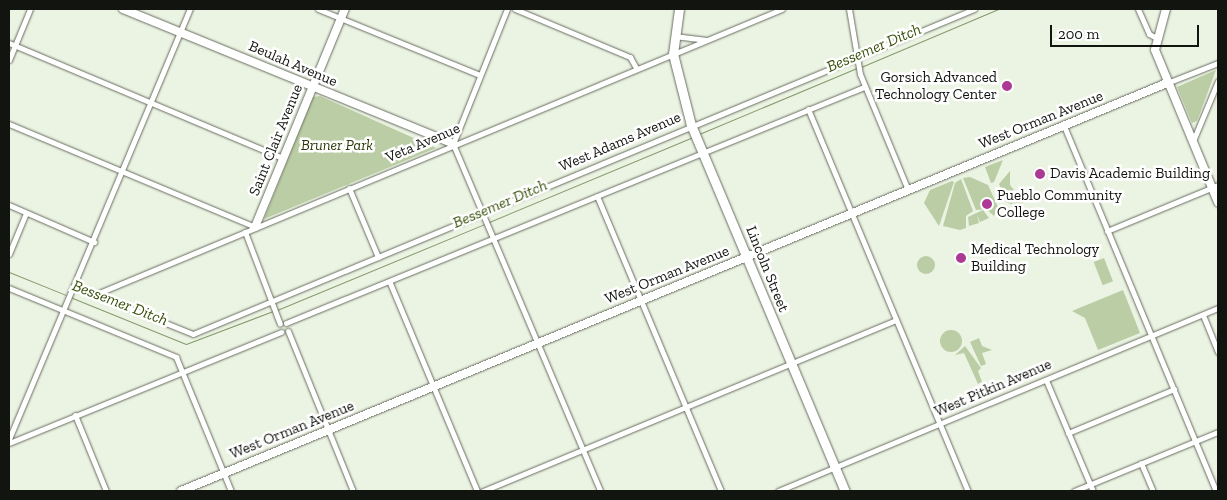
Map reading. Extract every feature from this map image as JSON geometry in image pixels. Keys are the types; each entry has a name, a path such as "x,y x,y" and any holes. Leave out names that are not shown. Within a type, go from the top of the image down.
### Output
{"main road":[{"name":"Lincoln Street","path":"679,9 673,36 673,54 692,128 748,256 845,491"}],"street":[{"path":"9,60 12,44 30,9"},
{"name":"Beulah Avenue","path":"123,9 312,88 453,144"},
{"path":"9,441 64,310 76,287 190,9"},
{"path":"318,9 480,75"},
{"name":"Saint Clair Avenue","path":"255,227 344,9"},
{"path":"507,9 453,144 495,239 600,491"},
{"path":"514,9 630,57 636,68"},
{"name":"Veta Avenue","path":"94,295 453,144 782,9"},
{"path":"849,9 857,60 864,87 908,190"},
{"name":"West Adams Avenue","path":"94,295 192,334 274,304 378,257 857,60 974,9"},
{"path":"1138,9 1149,34 1155,37"},
{"path":"1166,9 1155,37 1155,50 1193,142 1215,186 1218,202"},
{"name":"Veta Avenue","path":"673,36 686,41 708,40"},
{"path":"12,44 283,158"},
{"name":"West Orman Avenue","path":"181,491 1218,63"},
{"path":"1193,142 1218,81"},
{"path":"9,441 182,372 272,333 283,325 390,283 702,150 864,87"},
{"path":"808,109 968,491"},
{"path":"9,124 255,227"},
{"path":"1064,126 1216,491"},
{"path":"1107,231 1215,186"},
{"path":"349,188 378,257"},
{"path":"597,196 721,491"},
{"path":"9,205 94,242"},
{"path":"9,254 26,213"},
{"path":"245,232 353,491"},
{"path":"390,283 477,491"},
{"path":"76,287 94,295"},
{"path":"9,288 176,357 231,491"},
{"name":"West Pitkin Avenue","path":"778,491 1218,308"},
{"path":"1203,315 1218,352"},
{"path":"483,491 896,320"},
{"path":"1046,380 1093,491"},
{"path":"1068,433 1174,389"},
{"path":"75,415 106,491"},
{"path":"1074,491 1218,432"},
{"path":"1141,463 1153,491"}],"green space":[{"path":"1216,70 1197,121 1192,123 1177,87"},
{"name":"Bruner Park","path":"320,96 436,148 264,219 313,97"},
{"path":"1003,160 994,182 991,183 985,167"},
{"path":"1010,171 1010,185 1024,203 1016,206 1006,202 999,184"},
{"path":"970,177 988,185 998,207 994,216 986,209 976,210 963,178"},
{"path":"961,179 973,211 966,216 966,228 960,230 943,226 955,183"},
{"path":"952,181 954,182 939,226 924,203 930,190"},
{"path":"983,210 989,218 980,222 977,215 979,223 969,226 968,217"},
{"path":"926,256 932,259 935,265 932,271 926,274 920,271 917,265 920,259"},
{"path":"1104,258 1113,281 1103,285 1094,262"},
{"path":"1123,290 1140,333 1098,350 1085,318 1072,311"},
{"path":"951,330 959,333 962,341 959,349 951,352 943,349 940,341 943,333"},
{"path":"979,338 982,346 992,350 982,353 986,364 981,366 970,342"},
{"path":"965,346 981,368 978,371 982,382 978,384 964,353 955,355"}],"waterway":[{"name":"Bessemer Ditch","path":"861,67 998,9"},
{"name":"Bessemer Ditch","path":"699,134 857,68"},
{"name":"Bessemer Ditch","path":"489,222 693,137"},
{"name":"Bessemer Ditch","path":"277,310 485,224"},
{"name":"Bessemer Ditch","path":"9,272 66,295"},
{"name":"Bessemer Ditch","path":"70,297 186,344 273,311"}],"place":[{"name":"Gorsich Advanced Technology Center","path":"1007,86"},
{"name":"Davis Academic Building","path":"1040,174"},
{"name":"Pueblo Community College","path":"987,204"},
{"name":"Medical Technology Building","path":"961,258"}]}
